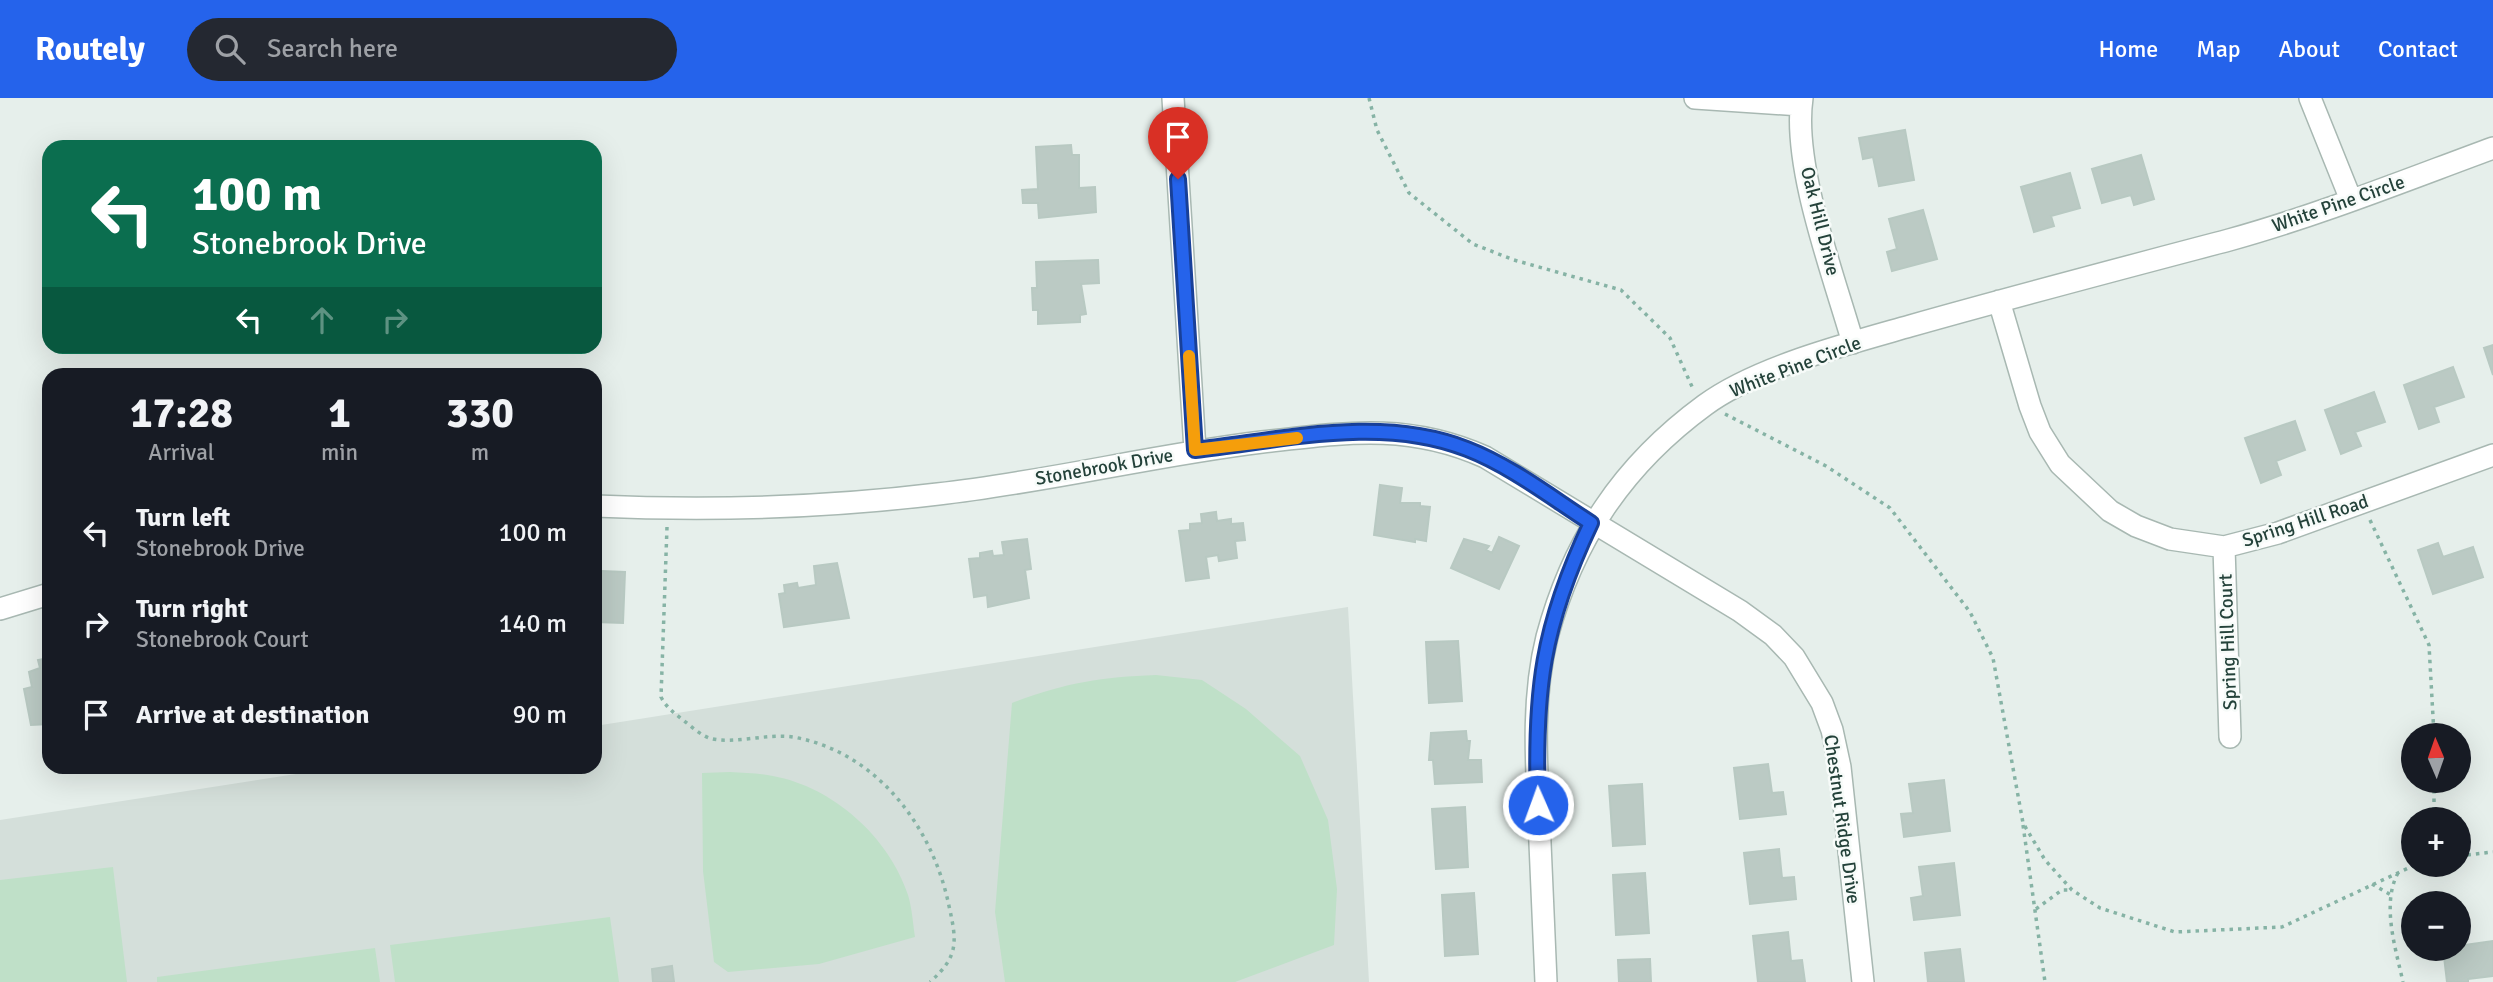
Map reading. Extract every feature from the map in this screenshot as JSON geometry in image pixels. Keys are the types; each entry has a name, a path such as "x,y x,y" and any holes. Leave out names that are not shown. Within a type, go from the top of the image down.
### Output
{"street":[{"path":"1173,98 1195,450"},
{"path":"1695,98 1802,101"},
{"path":"2310,98 2351,200"},
{"name":"Oak Hill Drive","path":"1802,101 1802,131 1811,189 1853,343"},
{"name":"White Pine Circle","path":"1546,982 1536,742 1538,692 1546,641 1561,592 1591,523 1637,466 1706,404 1737,386 1853,343 2235,238 2351,200 2493,148"},
{"name":"Spring Hill Road","path":"1998,301 2030,406 2040,432 2060,464 2087,492 2136,526 2170,539 2224,547 2278,533 2493,455"},
{"name":"Stonebrook Drive","path":"602,506 668,509 806,506 940,494 1195,450 1365,430 1415,435 1465,448 1485,457 1591,523"},
{"name":"Chestnut Ridge Drive","path":"1591,523 1741,611 1773,635 1809,679 1829,721 1840,767 1863,982"},
{"name":"Spring Hill Court","path":"2224,547 2230,737"},
{"path":"0,609 42,596"}],"path":[{"path":"1368,98 1377,130 1409,193 1473,244 1514,260 1621,290 1670,338 1695,394 1706,404 1826,467 1889,508 1970,612 1993,658 2036,909 2045,982"},
{"path":"2361,502 2429,645 2433,723"},
{"path":"668,509 661,697 673,712 707,737 780,736 829,750 866,771 901,801 916,821 938,862 954,930 954,953 930,982"},
{"path":"2022,823 2045,860 2072,890 2100,908 2175,932 2282,927 2399,871"},
{"path":"2471,855 2493,852"},
{"path":"2399,871 2391,895 2392,928 2403,982"},
{"path":"2372,884 2391,895"},
{"path":"2036,909 2062,890 2072,890"}],"shaded area":[{"path":"1348,607 1369,982 0,982 0,820 296,774 602,774 602,725"}],"green space":[{"path":"1156,675 1202,680 1246,709 1300,756 1328,820 1337,889 1334,945 1235,982 1005,982 995,912 1012,703 1083,682"},
{"path":"702,773 768,775 795,782 817,791 856,818 887,853 899,874 908,895 915,937 819,964 728,972 714,962 703,871"},
{"path":"113,867 127,982 0,982 0,880"},
{"path":"610,917 619,982 395,982 390,945"},
{"path":"375,948 380,982 157,982 157,977"}],"building":[{"path":"1905,130 1914,180 1879,186 1873,157 1863,159 1859,138"},
{"path":"1071,145 1072,155 1079,155 1079,188 1095,187 1096,212 1039,218 1038,203 1023,203 1022,190 1038,189 1036,147"},
{"path":"2141,155 2154,199 2134,205 2131,195 2102,203 2092,169"},
{"path":"2070,173 2080,208 2051,216 2054,226 2034,232 2021,187"},
{"path":"1923,210 1937,259 1892,271 1887,252 1897,249 1889,219"},
{"path":"1098,260 1099,283 1081,284 1086,314 1080,315 1080,322 1038,324 1038,310 1033,310 1032,288 1037,288 1036,262"},
{"path":"2493,345 2493,375 2484,348"},
{"path":"2453,367 2464,397 2434,407 2439,422 2419,429 2404,385"},
{"path":"2374,392 2385,422 2355,432 2361,446 2341,454 2325,410"},
{"path":"2295,421 2305,450 2276,461 2281,475 2261,483 2245,438"},
{"path":"1380,485 1402,488 1400,503 1420,503 1420,506 1430,507 1426,541 1415,539 1415,542 1374,535"},
{"path":"1216,512 1217,521 1231,519 1231,524 1243,523 1245,540 1235,541 1237,558 1219,561 1218,555 1206,557 1209,578 1186,581 1179,531 1190,530 1190,524 1202,523 1201,514"},
{"path":"1499,537 1519,546 1499,589 1451,568 1464,539 1489,546 1486,550 1492,553"},
{"path":"1027,539 1031,569 1025,570 1029,598 988,607 987,595 974,597 969,559 980,558 980,553 992,551 993,556 1004,555 1002,542"},
{"path":"2438,543 2443,557 2473,547 2483,577 2433,594 2418,550"},
{"path":"837,563 849,618 784,627 779,594 785,593 784,585 797,583 798,588 816,585 814,566"},
{"path":"602,571 625,572 623,623 602,622"},
{"path":"1458,641 1462,701 1429,703 1426,642"},
{"path":"42,659 42,724 31,725 24,689 32,687 29,672 40,668 38,660"},
{"path":"1466,731 1467,741 1470,741 1468,760 1481,760 1482,782 1435,784 1433,760 1429,760 1431,733"},
{"path":"1768,764 1772,793 1783,792 1786,814 1740,819 1734,768"},
{"path":"1944,780 1950,831 1904,837 1901,814 1913,813 1909,784"},
{"path":"1642,784 1645,844 1613,846 1609,786"},
{"path":"1465,807 1468,867 1436,869 1432,809"},
{"path":"1779,849 1782,878 1794,877 1796,899 1750,904 1744,853"},
{"path":"1954,863 1960,915 1914,920 1911,898 1923,896 1919,867"},
{"path":"1645,873 1649,933 1616,935 1613,875"},
{"path":"1474,893 1478,954 1445,956 1442,895"},
{"path":"1788,932 1791,961 1802,960 1805,982 1758,982 1753,936"},
{"path":"2493,941 2493,976 2468,979 2468,982 2447,982 2445,961 2471,961 2471,944"},
{"path":"1960,949 1964,982 1928,982 1925,953"},
{"path":"1650,959 1651,982 1619,982 1618,960"},
{"path":"672,966 674,982 653,982 652,969"}],"slow traffic":[{"path":"1189,356 1195,450 1297,438"}],"route":[{"path":"1178,179 1195,450 1365,430 1415,435 1465,448 1485,457 1591,523 1561,592 1546,641 1538,692 1538,805"}]}
